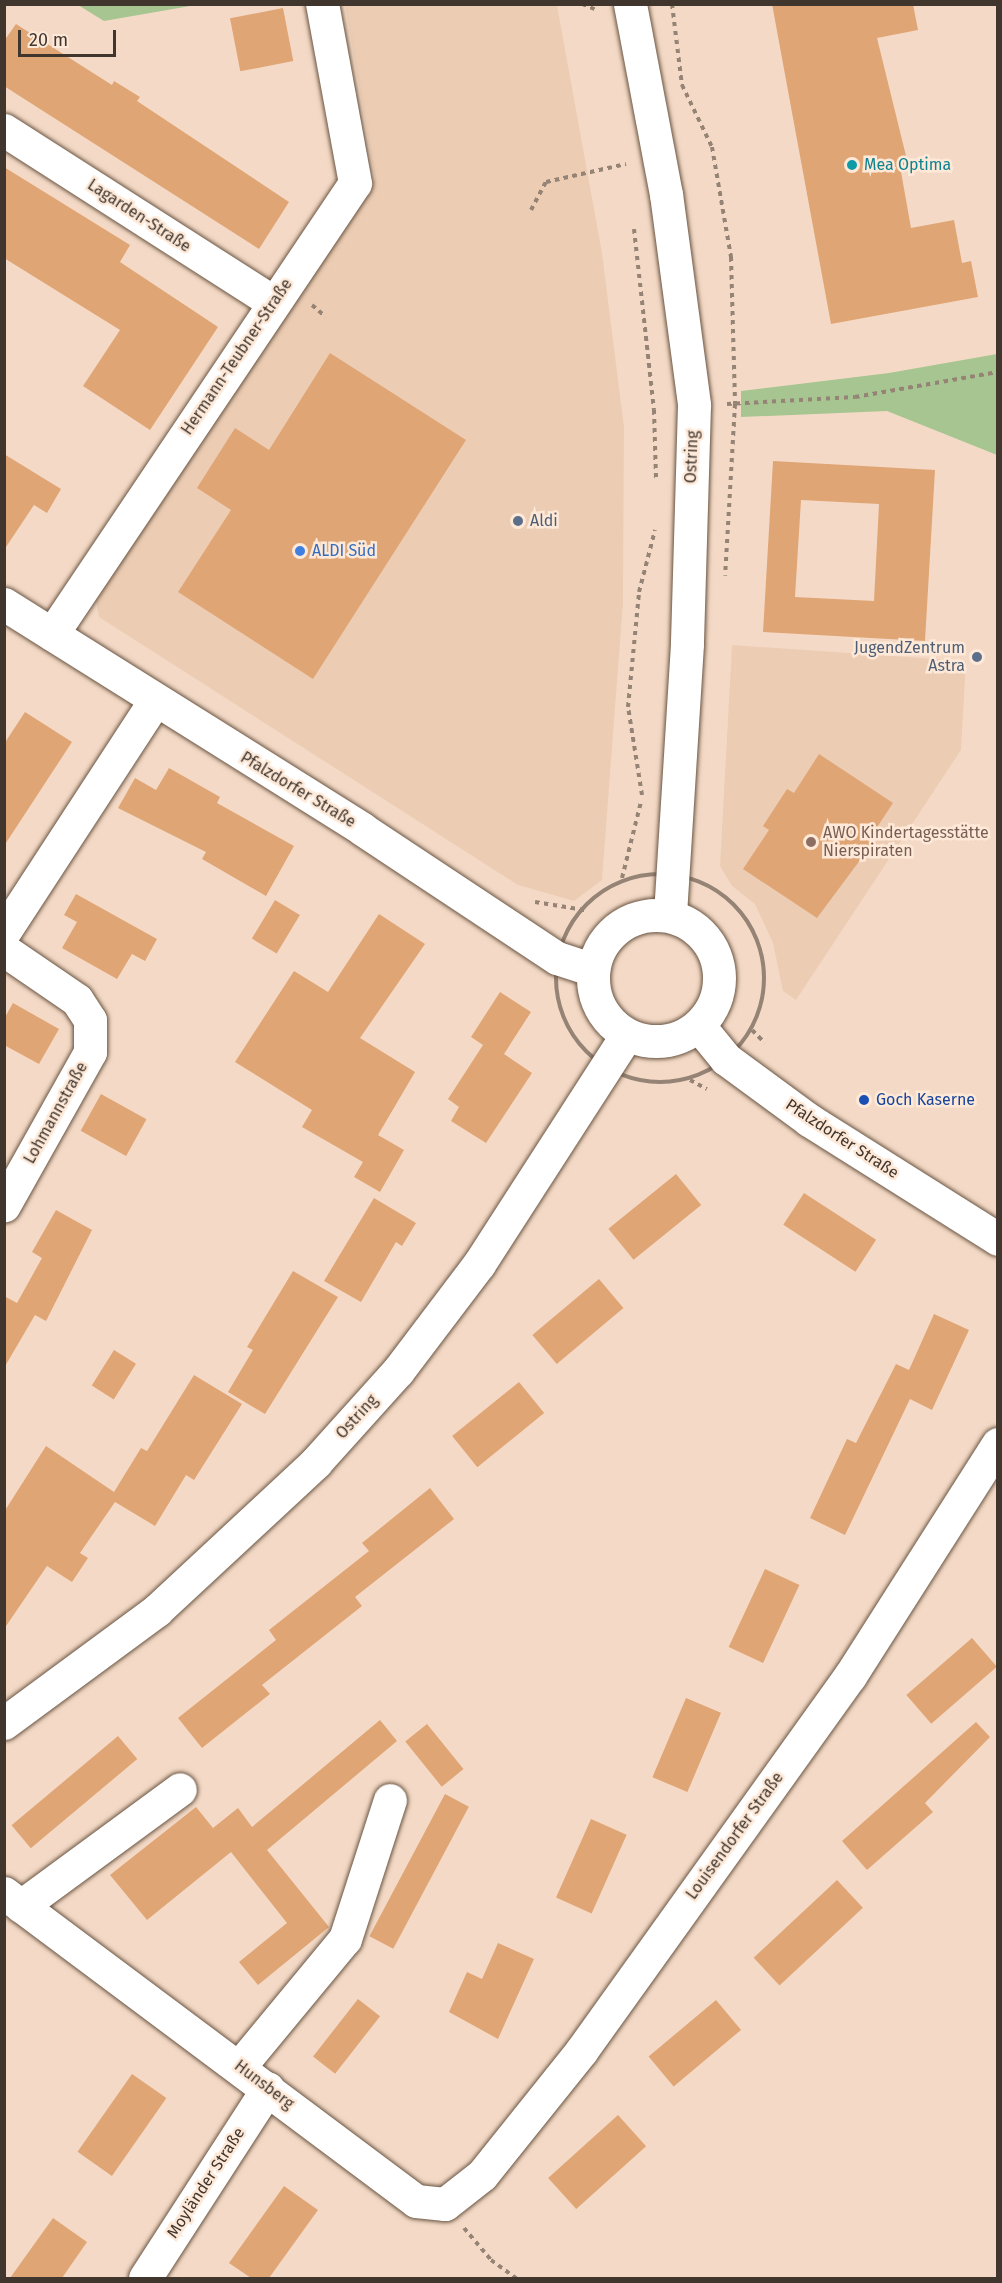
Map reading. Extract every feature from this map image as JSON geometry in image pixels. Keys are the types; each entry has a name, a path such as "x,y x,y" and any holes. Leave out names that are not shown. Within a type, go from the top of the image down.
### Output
{"street":[{"name":"Hermann-Teubner-Straße","path":"52,634 355,183 322,4"},
{"name":"Ostring","path":"630,4 666,195 694,405 687,644 670,873 670,915"},
{"name":"Lagarden-Straße","path":"4,130 273,302"},
{"name":"Pfalzdorfer Straße","path":"4,604 154,702 362,829 557,958 593,970"},
{"path":"4,932 154,702"},
{"path":"670,915 694,926 713,947 720,972 717,999 699,1026 679,1038 656,1042 626,1036 607,1019 595,996 593,970 606,938 635,917 670,915"},
{"name":"Lohmannstraße","path":"4,950 77,1000 90,1020 90,1052 4,1205"},
{"name":"Pfalzdorfer Straße","path":"699,1026 726,1059 808,1120 998,1239"},
{"name":"Ostring","path":"4,1723 157,1610 316,1462 398,1371 479,1264 607,1069 626,1036"},
{"name":"Louisendorfer Straße","path":"445,2205 482,2175 582,2050 850,1676 998,1444"},
{"path":"13,1899 180,1789"},
{"path":"239,2067 345,1940 390,1800"},
{"name":"Hunsberg","path":"13,1899 416,2200 445,2205"},
{"name":"Moyländer Straße","path":"145,2278 268,2088"}],"path":[{"path":"594,10 597,21"},
{"path":"625,153 628,175"},
{"path":"531,210 546,182 627,164"},
{"path":"633,222 654,410 656,487"},
{"path":"735,404 855,397 998,372"},
{"path":"622,878 643,797 628,707 639,592 657,521"},
{"path":"670,873 708,882 750,921 766,975 752,1030 726,1059 689,1079 660,1083 632,1079 607,1069 582,1048 565,1024 556,995 557,958 568,924 622,878 670,873"},
{"path":"576,1059 582,1048"},
{"path":"445,2205 491,2260 516,2278"}],"shaded area":[{"path":"345,5 557,5 602,253 624,427 623,603 602,880 574,901 518,885 99,617 95,596 375,179"},
{"name":"AWO Kindertagesstätte Nierspiraten","path":"732,645 966,661 961,750 796,1000 783,991 773,943 755,904 732,886 720,866"}],"green space":[{"path":"78,5 196,5 104,21"},
{"path":"997,354 997,455 887,411 741,417 741,391 889,373"}],"building":[{"name":"Mea Optima","path":"772,4 913,4 918,30 877,38 908,164 900,166 911,228 954,220 962,263 971,261 978,297 831,324"},
{"path":"283,8 293,61 240,71 230,18"},
{"path":"16,24 112,85 114,81 140,97 137,101 289,202 259,249 4,86 4,41"},
{"path":"4,167 130,245 120,262 218,327 150,430 83,386 120,330 4,258"},
{"name":"ALDI Süd","path":"330,353 466,440 313,679 178,592 231,510 197,488 235,428 269,450"},
{"path":"4,454 61,489 47,513 34,505 4,550"},
{"path":"773,461 935,470 925,641 763,632","holes":["801,500 879,504 874,601 795,597"]},
{"path":"25,712 72,742 4,846 4,744"},
{"path":"819,754 893,803 868,841 872,844 817,918 743,869 769,830 763,826 787,789 794,793"},
{"path":"169,768 220,797 217,803 294,846 266,896 202,859 206,852 118,808 135,778 156,790"},
{"path":"76,894 157,939 145,961 132,954 117,979 62,948 77,922 64,915"},
{"path":"275,900 300,915 277,954 252,939"},
{"path":"379,914 425,944 360,1038 415,1072 378,1135 404,1150 380,1192 354,1177 363,1162 302,1127 312,1110 235,1062 294,971 328,992"},
{"path":"500,992 531,1012 504,1054 532,1073 486,1143 451,1121 459,1107 448,1099 483,1045 471,1037"},
{"path":"13,1003 59,1029 39,1064 4,1045 4,1019"},
{"path":"101,1094 146,1119 126,1156 81,1131"},
{"path":"676,1174 701,1205 634,1260 608,1229"},
{"path":"804,1193 876,1240 855,1272 783,1225"},
{"path":"374,1198 416,1223 402,1246 396,1242 361,1302 324,1281"},
{"path":"56,1210 92,1230 46,1321 35,1315 4,1368 4,1296 17,1303 42,1258 32,1252"},
{"path":"293,1271 338,1297 265,1414 228,1392 253,1350 247,1347"},
{"path":"599,1279 623,1308 557,1364 532,1335"},
{"path":"934,1314 969,1330 932,1410 910,1399 845,1535 810,1518 847,1439 856,1443 896,1364 909,1370"},
{"path":"114,1350 136,1364 114,1399 92,1386"},
{"path":"194,1375 242,1404 194,1480 186,1475 155,1526 115,1502 80,1553 88,1558 72,1582 47,1566 4,1629 4,1512 46,1446 114,1492 141,1448 147,1451"},
{"path":"519,1382 544,1413 477,1467 452,1436"},
{"path":"430,1488 454,1519 355,1597 362,1606 262,1685 270,1694 202,1748 178,1718 276,1640 269,1630 369,1551 362,1543"},
{"path":"765,1569 799,1585 763,1663 729,1647"},
{"path":"972,1638 997,1667 931,1724 906,1695"},
{"path":"686,1698 721,1713 687,1792 652,1777"},
{"path":"380,1720 397,1741 267,1850 329,1927 258,1985 239,1962 287,1923 231,1852 147,1920 110,1875 196,1807 213,1828 238,1808 252,1827"},
{"path":"976,1722 990,1737 925,1803 933,1812 867,1870 842,1841"},
{"path":"427,1724 464,1769 442,1787 405,1742"},
{"path":"118,1736 137,1759 31,1848 12,1825"},
{"path":"445,1794 469,1807 393,1949 369,1936"},
{"path":"591,1819 627,1835 592,1913 556,1898"},
{"path":"837,1880 863,1908 780,1986 754,1958"},
{"path":"498,1943 534,1959 498,2039 449,2012 467,1972 482,1979"},
{"path":"358,1999 380,2016 335,2074 313,2057"},
{"path":"716,2000 741,2030 674,2086 649,2057"},
{"path":"132,2074 166,2098 112,2176 78,2152"},
{"path":"618,2115 646,2146 576,2209 548,2178"},
{"path":"284,2186 318,2210 269,2278 251,2278 229,2263"},
{"path":"53,2218 87,2242 62,2278 10,2278"}],"place":[{"name":"Mea Optima","path":"852,165"},
{"name":"Aldi","path":"518,521"},
{"name":"ALDI Süd","path":"300,551"},
{"name":"JugendZentrum Astra","path":"977,657"},
{"name":"AWO Kindertagesstätte Nierspiraten","path":"811,842"},
{"name":"Goch Kaserne","path":"864,1100"}]}
